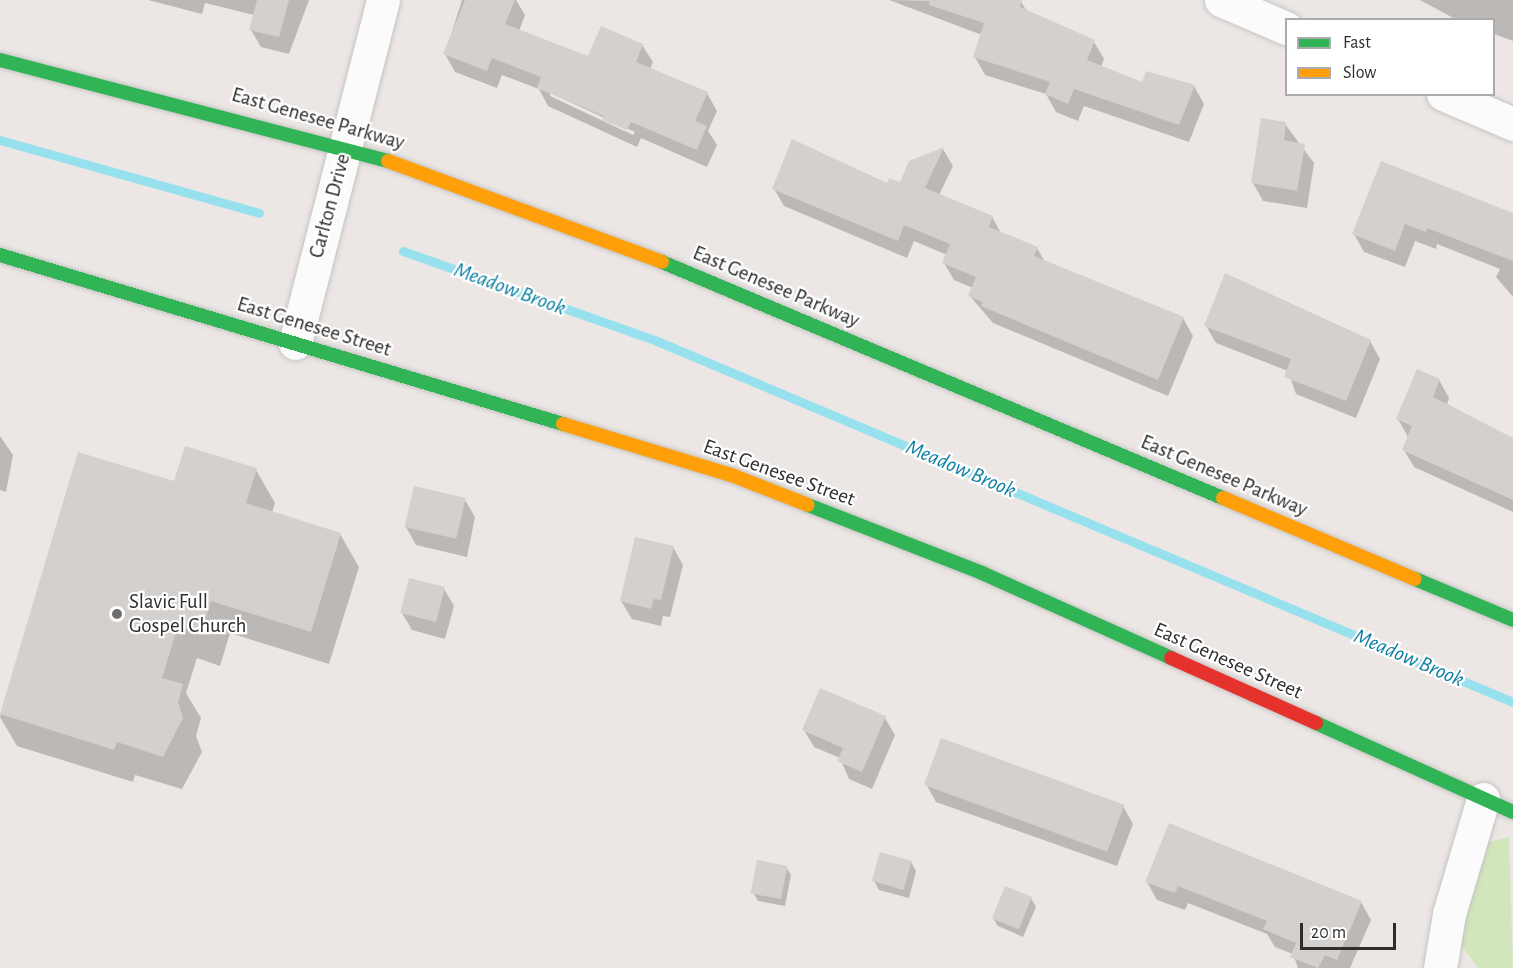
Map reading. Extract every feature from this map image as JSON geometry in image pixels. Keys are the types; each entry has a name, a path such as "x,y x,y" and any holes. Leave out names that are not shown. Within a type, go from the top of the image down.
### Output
{"main road":[{"name":"East Genesee Parkway","path":"0,60 346,146 583,229 1513,620"},
{"name":"East Genesee Street","path":"0,255 734,476 982,573 1513,812"}],"street":[{"name":"Carlton Drive","path":"295,343 383,0"},
{"path":"1221,0 1285,27"},
{"path":"1448,96 1513,124"},
{"path":"1440,968 1449,914 1483,799"}],"green space":[{"path":"1509,837 1513,968 1478,968 1460,943 1459,913 1484,843"}],"building":[{"path":"257,0 289,0 279,37 249,30"},
{"path":"465,0 515,0 505,24 588,56 601,26 643,44 636,62 708,92 695,121 707,126 697,150 631,122 627,130 602,120 604,116 537,88 541,77 492,58 487,71 443,54"},
{"path":"930,0 1022,0 1020,7 1095,40 1087,60 1142,82 1146,71 1195,85 1179,125 1074,89 1068,104 1045,94 1050,82 973,57 984,23 929,5"},
{"path":"1261,118 1286,122 1284,140 1305,144 1297,191 1251,183"},
{"path":"792,139 887,183 889,178 900,182 909,161 944,147 925,188 993,216 989,227 1038,247 1034,256 1184,317 1158,380 981,306 983,302 968,296 976,277 942,263 950,244 904,225 898,241 772,189"},
{"path":"1381,161 1513,213 1513,261 1427,228 1426,232 1405,224 1395,251 1352,234"},
{"path":"1225,273 1371,340 1346,401 1284,377 1291,359 1204,326"},
{"path":"1417,369 1440,379 1433,397 1513,438 1513,500 1402,450 1412,426 1396,419"},
{"name":"Slavic Full Gospel Church","path":"185,446 257,468 246,503 341,533 311,632 211,601 201,633 178,626 162,678 183,684 178,702 183,718 163,757 117,742 114,750 0,714 78,452 174,481"},
{"path":"414,486 466,498 456,539 405,527"},
{"path":"635,537 674,546 661,600 654,599 651,609 620,601"},
{"path":"409,578 445,587 436,622 400,613"},
{"path":"820,688 886,716 862,772 837,761 843,748 802,730"},
{"path":"941,738 1124,805 1107,852 924,785"},
{"path":"1169,823 1362,901 1337,960 1325,955 1318,968 1290,957 1296,943 1263,929 1267,921 1178,886 1175,893 1145,882"},
{"path":"880,852 912,861 903,890 872,881"},
{"path":"757,860 787,866 781,899 751,893"},
{"path":"1005,886 1032,897 1019,929 992,918"}],"waterway":[{"name":"Meadow Brook","path":"0,140 259,213"},
{"name":"Meadow Brook","path":"403,251 657,341 1513,702"}],"traffic: fast":[{"path":"0,60 388,161"},
{"path":"0,255 563,424"},
{"path":"662,262 1223,498"},
{"path":"808,505 982,573 1171,658"},
{"path":"1415,579 1513,620"},
{"path":"1316,723 1513,812"}],"traffic: slow":[{"path":"388,161 662,262"},
{"path":"563,424 734,476 808,505"},
{"path":"1223,498 1415,579"}],"traffic: jam":[{"path":"1171,658 1316,723"}],"place":[{"name":"Slavic Full Gospel Church","path":"117,614"}]}
